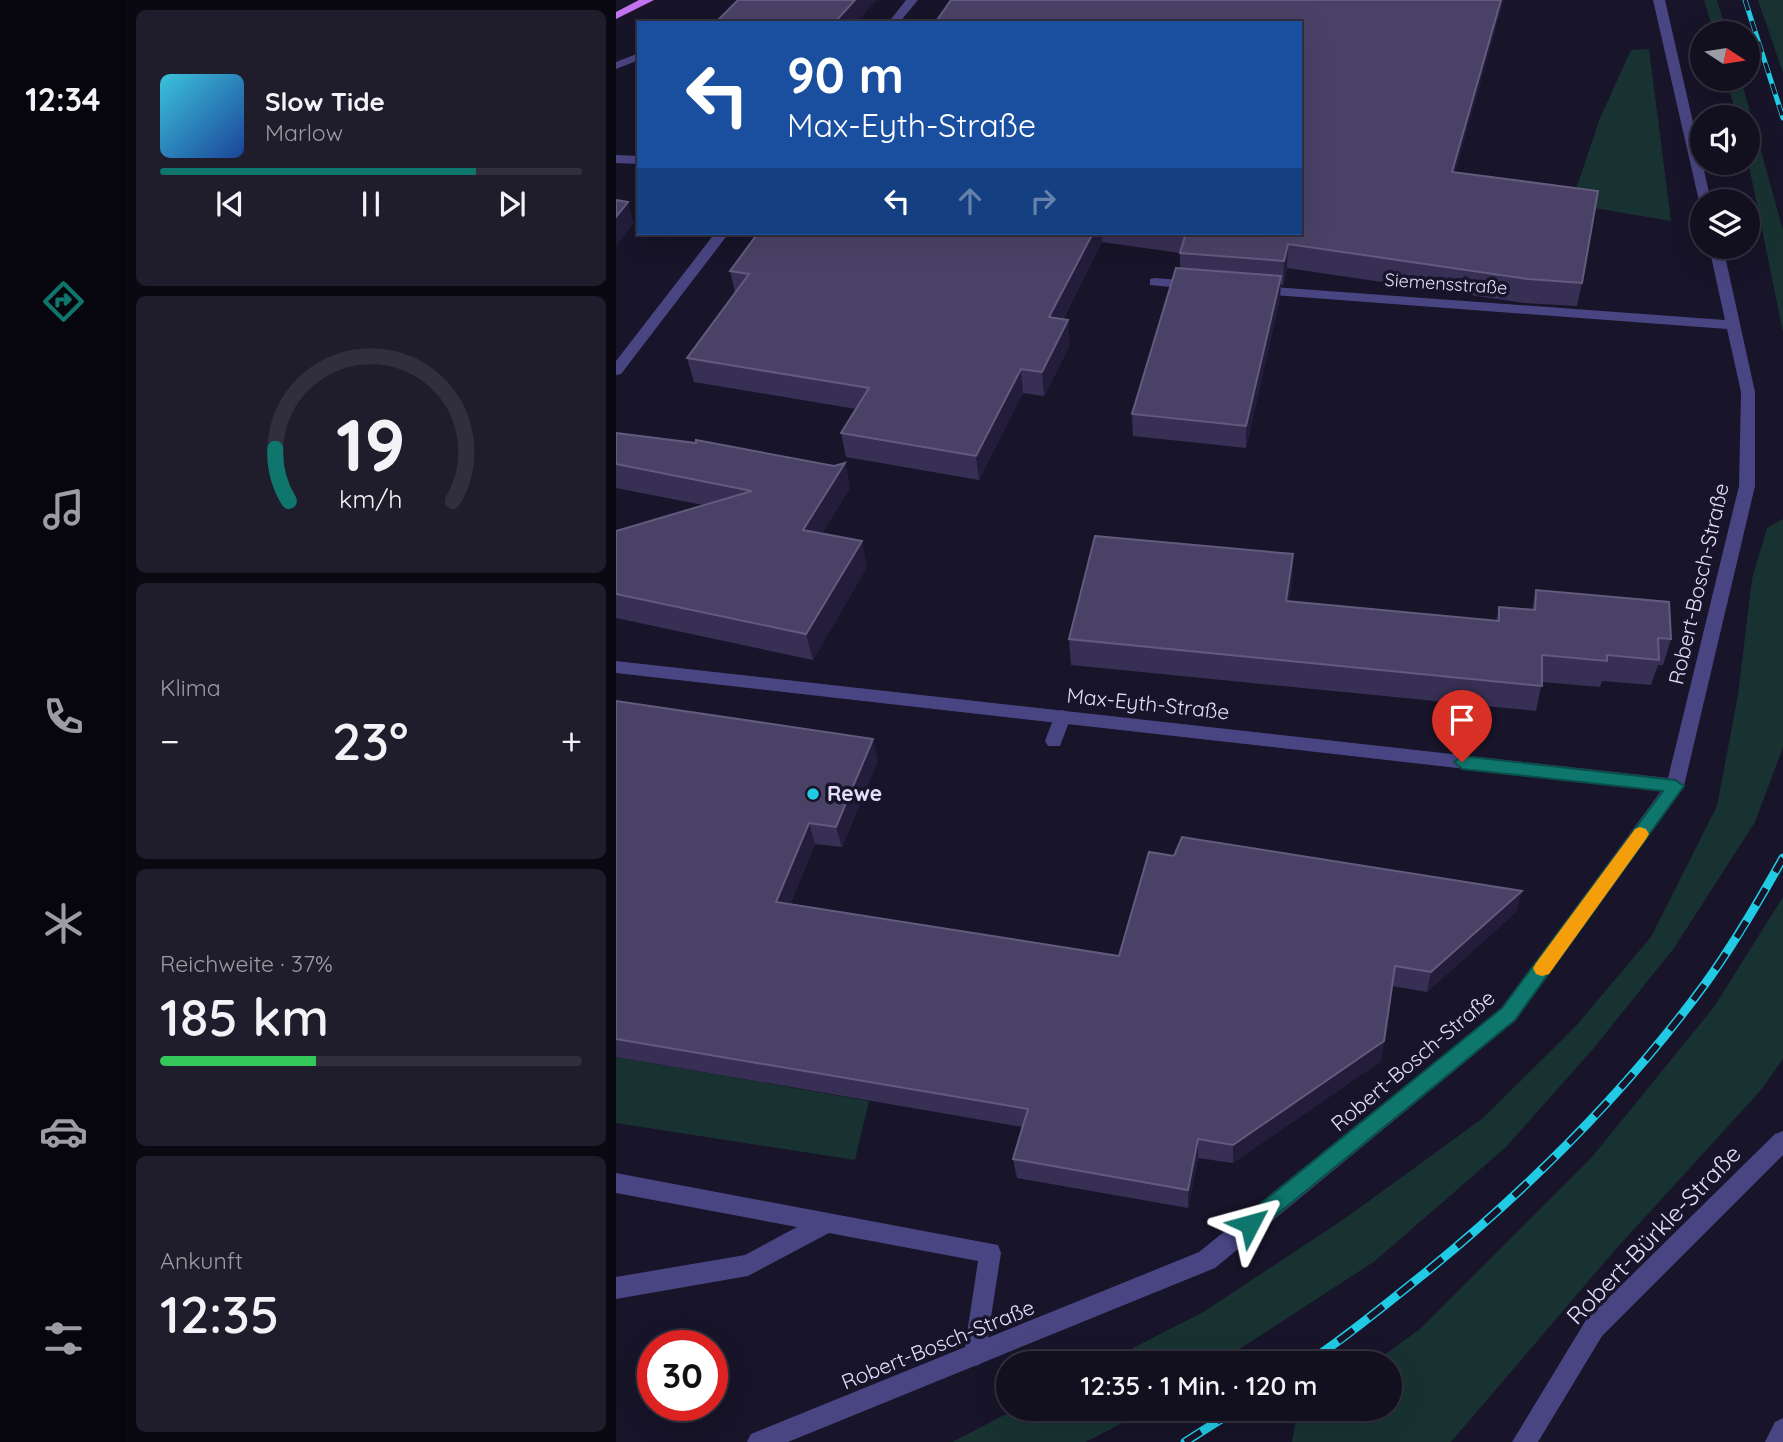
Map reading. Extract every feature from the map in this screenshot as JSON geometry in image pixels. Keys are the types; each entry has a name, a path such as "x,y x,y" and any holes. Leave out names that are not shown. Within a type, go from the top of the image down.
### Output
{"main road":[{"path":"616,16 648,0"}],"street":[{"path":"895,21 912,0"},
{"path":"1659,0 1702,189"},
{"path":"616,66 637,56"},
{"path":"616,159 637,160"},
{"path":"616,371 720,235"},
{"name":"Robert-Bosch-Straße","path":"759,1442 1207,1259 1509,1014 1675,786 1747,486 1748,392 1719,259"},
{"path":"1155,282 1210,286"},
{"name":"Siemensstraße","path":"1237,288 1733,325"},
{"name":"Max-Eyth-Straße","path":"616,667 1675,786"},
{"path":"1054,741 1062,717"},
{"name":"Robert-Bürkle-Straße","path":"1524,1442 1594,1328 1783,1141"},
{"path":"616,1183 990,1253 975,1354"},
{"path":"616,1288 748,1265 828,1223"},
{"path":"1777,1442 1783,1430"}],"green space":[{"path":"1704,0 1717,0 1723,21 1710,21"},
{"path":"1758,0 1783,0 1783,73"},
{"path":"1649,49 1671,221 1571,204 1600,118 1631,50"},
{"path":"1729,91 1744,91 1748,105 1734,105"},
{"path":"1760,147 1783,230 1783,332 1760,220 1760,189 1754,189 1751,175 1760,175"},
{"path":"1783,519 1783,747 1755,822 1674,948 1593,1049 1505,1148 1375,1261 1236,1351 1127,1351 1205,1311 1347,1217 1483,1118 1575,1027 1651,937 1717,806 1738,695 1752,579 1767,528"},
{"path":"1783,897 1783,1059 1761,1090 1615,1250 1451,1442 1292,1442 1296,1421 1402,1421 1402,1351 1390,1351 1420,1329 1592,1157 1714,1007"},
{"path":"616,1057 869,1101 855,1160 616,1123"},
{"path":"996,1419 1126,1421 1086,1442 952,1442"}],"building":[{"path":"738,0 855,0 836,21 717,21"},
{"path":"951,0 1501,0 1452,172 1598,191 1582,283 1528,279 1288,244 1284,261 1180,253 1185,235 1302,235 1302,21 936,21"},
{"path":"616,200 628,202 616,217"},
{"path":"757,235 1092,235 1049,317 1068,320 1042,372 1021,369 976,456 841,433 869,388 687,358 749,274 730,271"},
{"path":"1176,268 1281,276 1246,426 1132,414"},
{"path":"616,433 696,443 696,440 834,466 845,463 803,530 862,541 806,634 616,594 616,531 752,491 616,464"},
{"path":"1095,536 1293,554 1286,601 1499,621 1499,607 1535,610 1536,590 1669,602 1671,639 1658,638 1659,660 1607,655 1607,661 1542,655 1542,686 1069,639"},
{"path":"616,701 873,739 836,827 809,823 776,902 1119,956 1149,852 1174,856 1182,837 1522,891 1431,972 1395,966 1384,1041 1233,1145 1198,1139 1188,1190 1013,1159 1028,1109 616,1039"}],"railway":[{"path":"1745,0 1783,118"},
{"path":"1324,1351 1367,1320 1464,1241 1538,1173 1609,1101 1705,984 1746,922 1783,858"},
{"path":"1185,1442 1218,1421"}],"slow traffic":[{"path":"1542,968 1640,834"}],"place":[{"name":"Rewe","path":"813,794"}],"route":[{"path":"1250,1224 1509,1014 1675,786 1462,762"}]}
